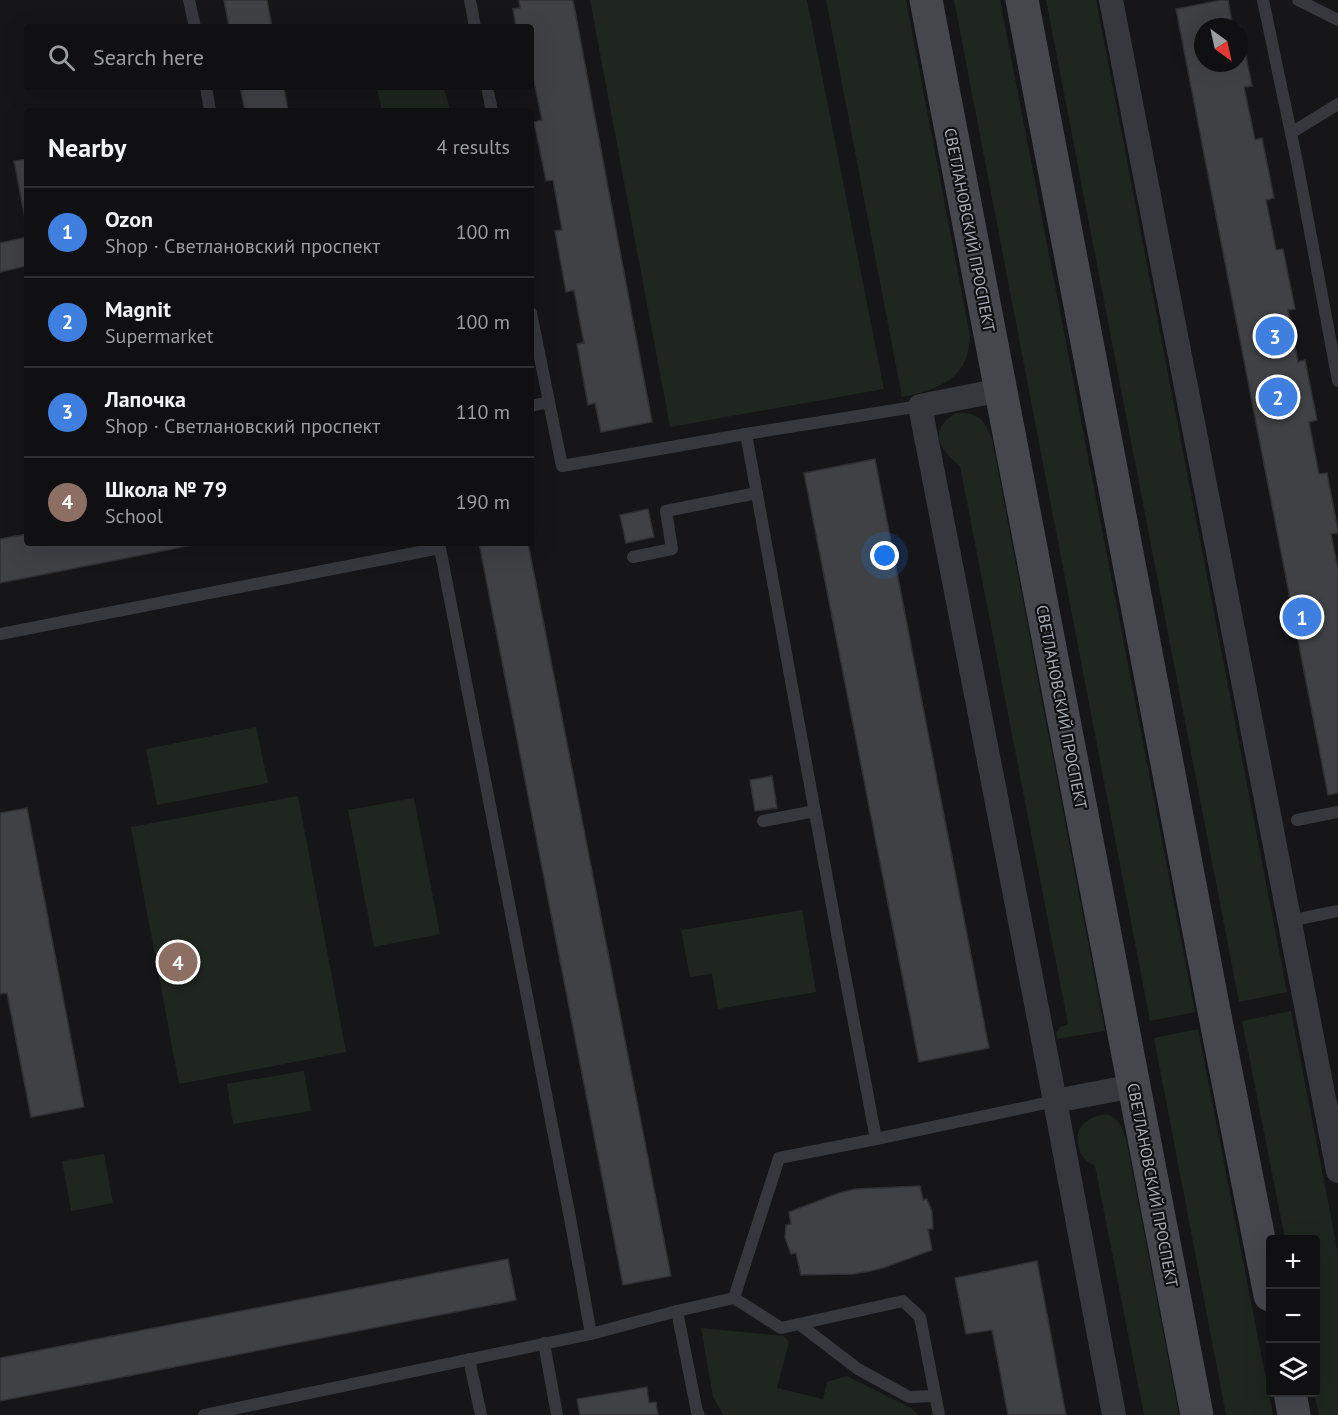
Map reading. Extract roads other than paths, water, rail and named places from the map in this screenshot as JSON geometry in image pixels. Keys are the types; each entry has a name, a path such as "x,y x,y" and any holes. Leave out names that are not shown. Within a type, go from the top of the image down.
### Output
{"main road":[{"name":"СВЕТЛАНОВСКИЙ ПРОСПЕКТ","path":"926,0 1197,1415"},
{"path":"1023,0 1269,1289"},
{"path":"1291,1397 1294,1415"}],"street":[{"path":"1111,0 1338,1171"},
{"path":"1001,390 920,406 1114,1415"},
{"path":"1054,1101 1134,1086"}],"lane":[{"path":"189,0 194,24"},
{"path":"470,0 475,24"},
{"path":"1263,0 1338,381"},
{"path":"1298,0 1338,20"},
{"path":"206,90 210,108"},
{"path":"488,90 491,108"},
{"path":"1291,133 1338,104"},
{"path":"534,328 562,466 920,406"},
{"path":"534,405 549,402"},
{"path":"746,434 876,1139"},
{"path":"633,557 672,549 666,511 757,493"},
{"path":"0,634 439,546 591,1334"},
{"path":"764,820 815,811"},
{"path":"1297,820 1338,812"},
{"path":"1289,921 1338,911"},
{"path":"734,1298 779,1158 1054,1101"},
{"path":"204,1415 591,1334 734,1298 781,1328 903,1301 920,1317 939,1415"},
{"path":"677,1311 699,1415"},
{"path":"799,1324 858,1369 909,1397 934,1396"},
{"path":"543,1343 557,1415"},
{"path":"469,1359 481,1415"}],"place":[{"name":"Лапочка","path":"1275,336"},
{"name":"Magnit","path":"1278,397"},
{"name":"Ozon","path":"1302,617"},
{"name":"Школа № 79","path":"178,962"}]}
